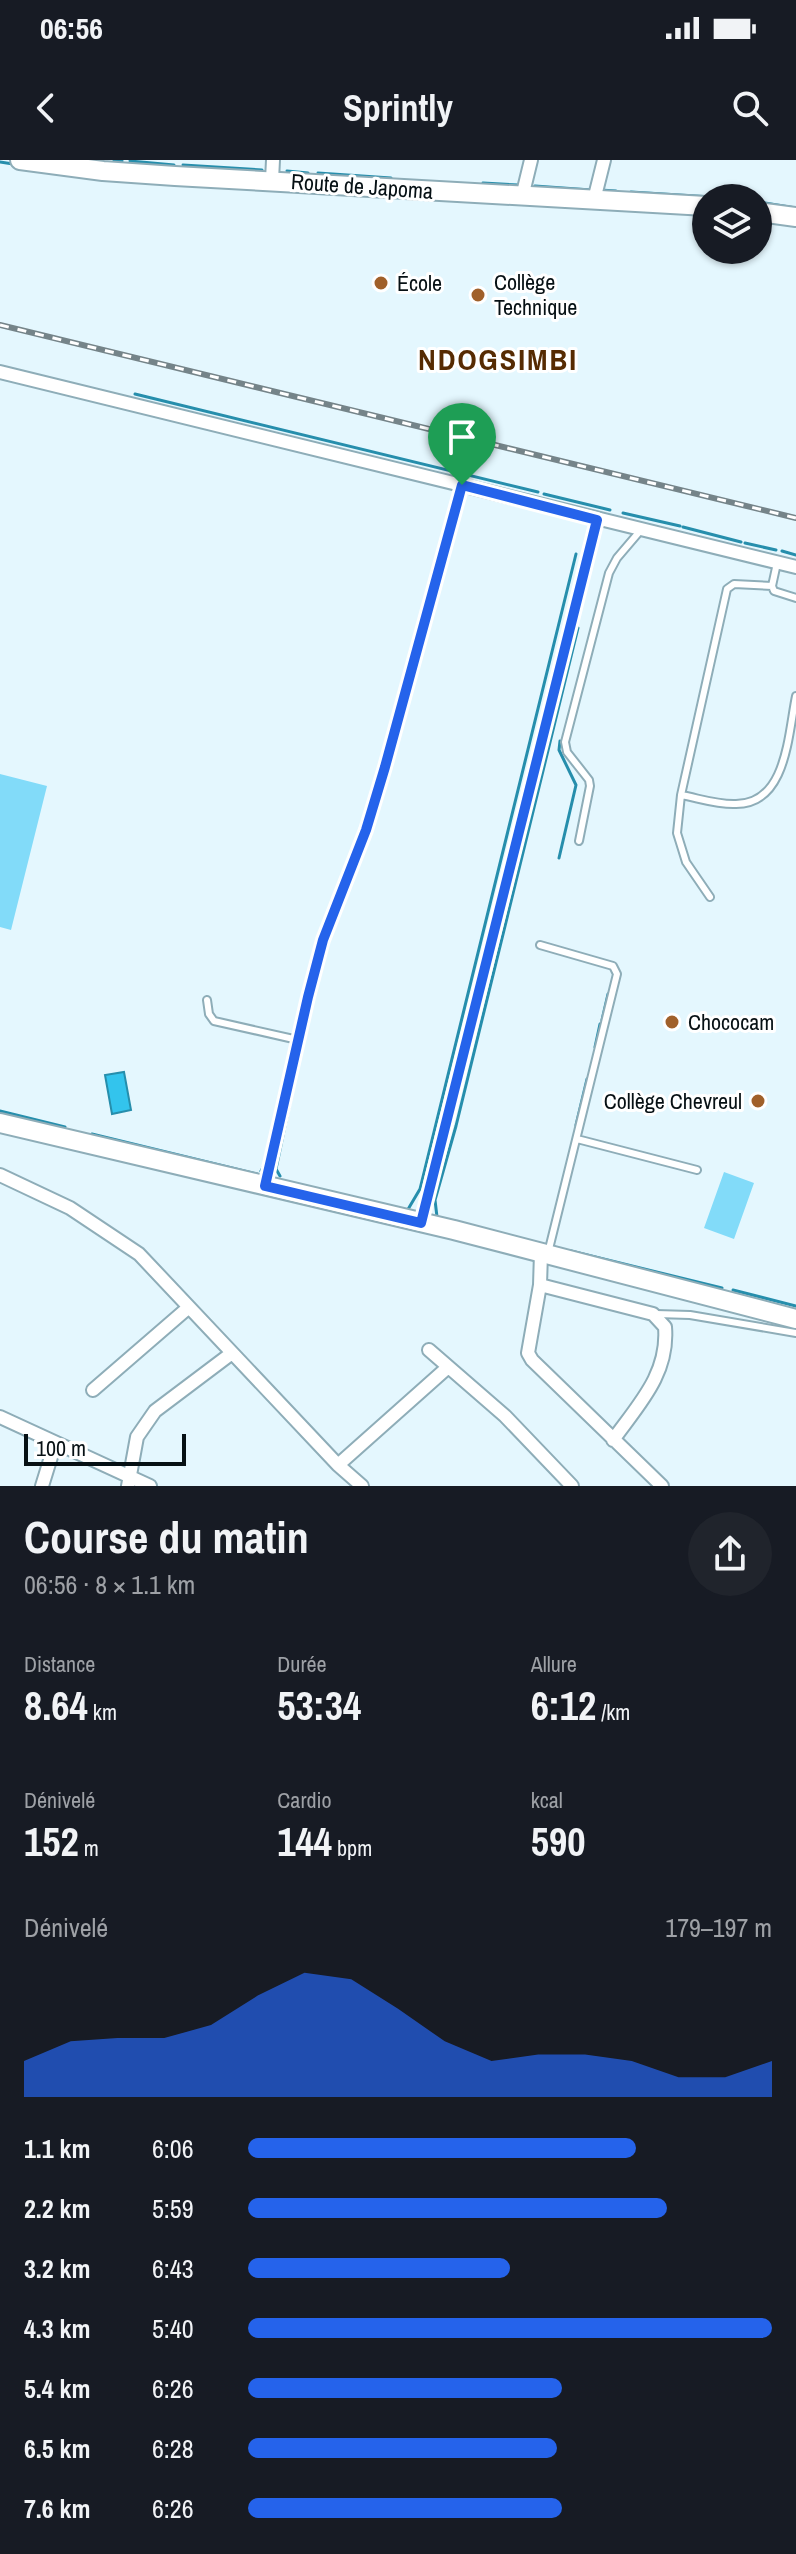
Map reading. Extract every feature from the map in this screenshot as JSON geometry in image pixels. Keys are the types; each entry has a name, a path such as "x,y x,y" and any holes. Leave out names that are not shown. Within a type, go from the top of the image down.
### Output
{"main road":[{"name":"Route de Japoma","path":"20,160 103,171 176,168 272,180 692,205"},
{"path":"772,214 796,217"},
{"path":"0,1123 421,1223 796,1319"}],"street":[{"path":"272,180 273,160"},
{"path":"522,197 531,160"},
{"path":"594,200 604,160"},
{"path":"0,372 796,567"},
{"path":"0,1175 70,1208 139,1254 338,1465 362,1486"},
{"path":"543,1255 528,1353 662,1486"},
{"path":"540,1279 653,1314 665,1327 659,1374 613,1440"},
{"path":"93,1390 189,1307"},
{"path":"429,1350 505,1416 572,1486"},
{"path":"129,1482 137,1437 155,1411 232,1353"},
{"path":"338,1465 447,1368"},
{"path":"0,1417 129,1482 150,1486"},
{"path":"42,1486 55,1444"}],"lane":[{"path":"265,1186 323,940 366,830 462,485"},
{"path":"421,1223 597,520"},
{"path":"579,841 590,786 589,780 567,752 565,742 609,573 617,558 640,531"},
{"path":"777,563 772,586 778,594 796,598"},
{"path":"710,897 680,849 677,833 681,795 727,589 734,584 772,586"},
{"path":"681,795 736,805 757,800 772,789 779,774 796,696"},
{"path":"540,945 613,966 617,970 577,1139 543,1255"},
{"path":"207,1000 209,1014 214,1021 298,1040"},
{"path":"577,1139 697,1170"},
{"path":"653,1314 690,1315 796,1333"}],"shaded area":[{"path":"0,774 47,786 11,930 0,927"},
{"path":"124,1072 131,1110 112,1114 105,1075"},
{"path":"724,1172 754,1183 734,1239 704,1228"}],"waterway":[{"path":"114,160 122,161"},
{"path":"130,161 174,165"},
{"path":"0,162 13,164"},
{"path":"183,165 262,170"},
{"path":"287,171 308,173"},
{"path":"318,173 391,178"},
{"path":"483,183 518,185"},
{"path":"535,186 591,190"},
{"path":"600,190 616,191"},
{"path":"631,192 692,196"},
{"path":"772,204 796,208"},
{"path":"135,394 538,492"},
{"path":"544,494 610,510"},
{"path":"623,513 680,526"},
{"path":"683,527 741,542"},
{"path":"745,543 776,550"},
{"path":"782,551 796,555"},
{"path":"407,1211 420,1189 576,554"},
{"path":"437,1217 435,1200 456,1126 578,628"},
{"path":"559,858 576,785 559,750 560,741"},
{"path":"602,1020 608,994"},
{"path":"595,1047 600,1024"},
{"path":"261,1171 267,1160 288,1061"},
{"path":"280,1176 276,1169 298,1064"},
{"path":"576,1125 587,1079"},
{"path":"0,1111 65,1127"},
{"path":"92,1134 257,1174"},
{"path":"571,1251 722,1288"},
{"path":"733,1290 796,1306"}],"railway":[{"path":"0,325 796,518"}],"place":[{"name":"École","path":"381,283"},
{"name":"Collège Technique","path":"478,295"},
{"name":"Chococam","path":"672,1022"},
{"name":"Collège Chevreul","path":"758,1101"}],"district":[{"name":"NDOGSIMBI","path":"498,360"}],"route":[{"path":"462,485 597,520 421,1223 265,1186 323,940 366,830 462,485"}]}
